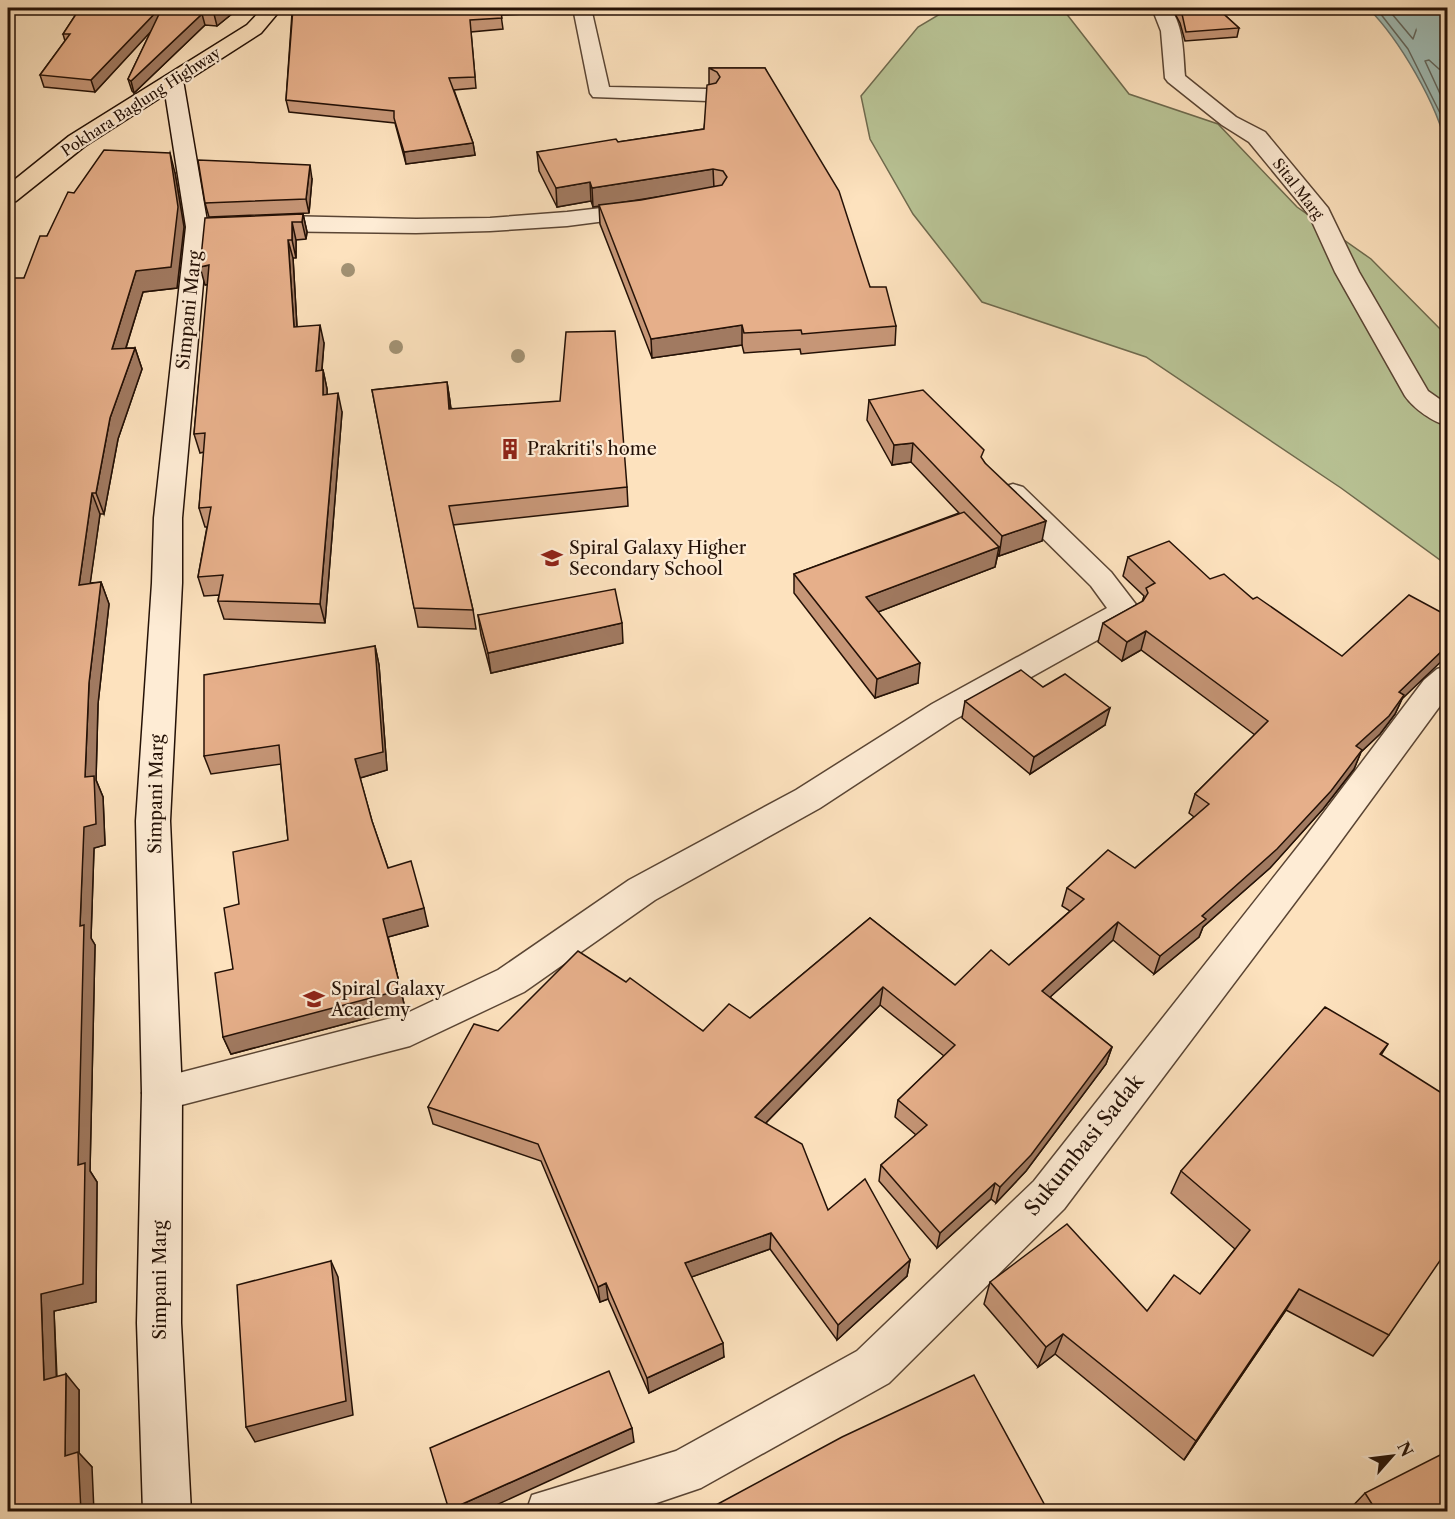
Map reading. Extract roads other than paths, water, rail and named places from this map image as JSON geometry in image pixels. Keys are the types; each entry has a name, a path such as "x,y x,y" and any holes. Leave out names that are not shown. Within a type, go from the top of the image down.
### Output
{"highway":[{"name":"Pokhara Baglung Highway","path":"8,196 77,141 254,29 273,8"}],"street":[{"path":"582,8 600,93 708,95"},
{"name":"Sital Marg","path":"1161,8 1165,12 1170,37 1175,78 1229,121 1257,137 1320,213 1347,272 1418,396 1448,418"},
{"name":"Simpani Marg","path":"167,1512 159,1323 162,1093 153,821 167,584 168,518 220,226 173,80"},
{"path":"220,226 298,222 437,226 551,221 663,206"},
{"path":"162,1093 410,1030 512,981 642,890 808,799 943,712 1126,611 1101,579 994,475"},
{"name":"Sukumbasi Sadak","path":"549,1512 685,1472 873,1367 1049,1196 1315,849 1428,696 1448,677"}],"water":[{"path":"1368,8 1447,8 1447,18 1428,31 1447,60 1447,149 1435,113 1416,74 1392,37"}],"waterway":[{"path":"1437,8 1448,46"}],"place":[{"name":"Prakriti's home","path":"510,449"},
{"name":"Spiral Galaxy Higher Secondary School","path":"552,558"},
{"name":"Spiral Galaxy Academy","path":"314,999"}]}
